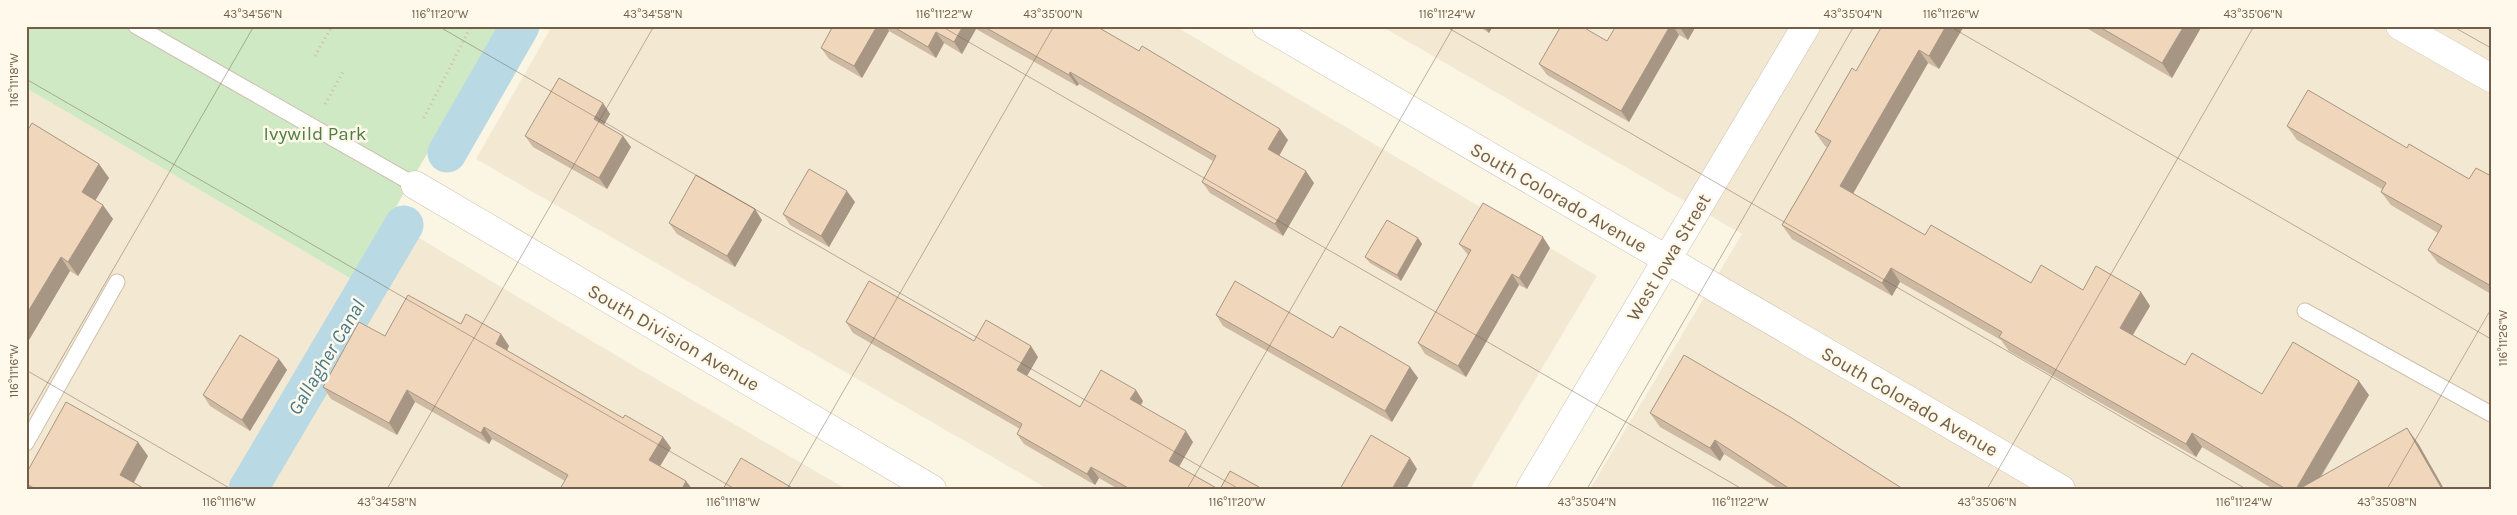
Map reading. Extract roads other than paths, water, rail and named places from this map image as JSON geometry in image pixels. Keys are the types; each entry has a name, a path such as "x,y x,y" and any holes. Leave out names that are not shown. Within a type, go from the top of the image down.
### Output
{"street":[{"name":"South Colorado Avenue","path":"1266,26 2060,489"},
{"name":"West Iowa Street","path":"1530,489 1806,26"},
{"path":"2400,26 2491,78"},
{"name":"South Division Avenue","path":"415,185 932,489"}],"lane":[{"path":"136,26 415,185"},
{"path":"26,443 117,282"},
{"path":"2305,311 2491,414"}],"waterway":[{"name":"Gallagher Canal","path":"447,153 520,26"},
{"name":"Gallagher Canal","path":"248,489 404,225"}],"park label":[{"name":"Ivywild Park","path":"315,133"}]}
